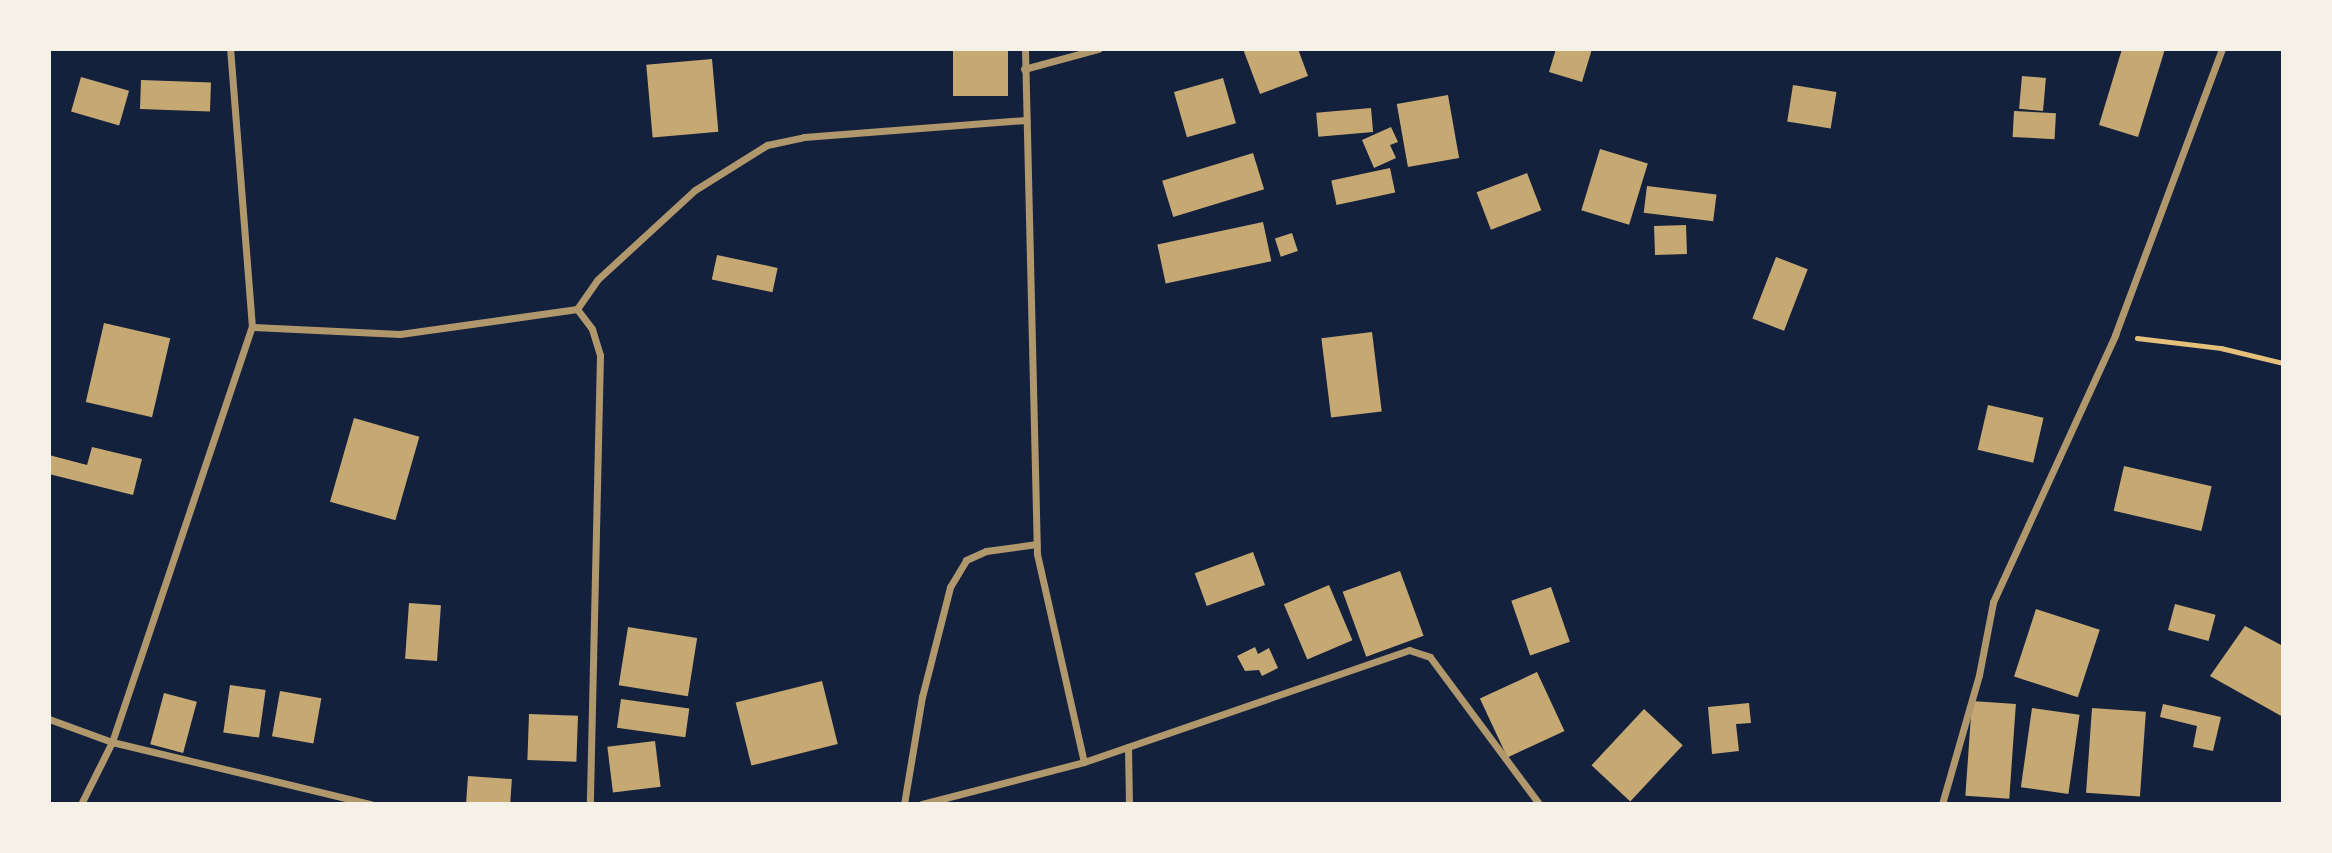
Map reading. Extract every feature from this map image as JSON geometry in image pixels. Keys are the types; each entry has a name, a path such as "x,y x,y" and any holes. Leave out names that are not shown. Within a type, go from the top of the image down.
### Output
{"street":[{"path":"80,804 112,742 252,327 230,49"},
{"path":"1025,49 1037,544 1084,762"},
{"path":"1024,69 1098,49"},
{"path":"1942,804 1979,675 1993,601 2115,335 2222,49"},
{"path":"252,327 400,334 577,309 597,280 695,190 767,145 804,137 1026,120"},
{"path":"577,309 592,330 600,355 590,804"},
{"path":"904,804 924,685 950,587 966,560 986,551 1037,544"},
{"path":"922,804 1084,762 1409,650 1430,657 1539,804"},
{"path":"49,719 112,742 371,804"},
{"path":"1128,747 1129,804"}],"path":[{"path":"2115,335 2221,348 2283,362"}],"building":[{"path":"953,49 1008,49 1008,96 953,96"},
{"path":"1243,49 1298,49 1308,76 1260,94"},
{"path":"1556,49 1592,49 1582,82 1549,72"},
{"path":"2122,49 2165,49 2138,137 2099,125"},
{"path":"712,59 718,132 653,137 646,65"},
{"path":"2022,76 2046,78 2043,111 2019,109"},
{"path":"81,77 129,91 119,125 71,112"},
{"path":"1223,78 1236,123 1187,137 1174,92"},
{"path":"141,80 211,82 210,111 140,109"},
{"path":"1793,85 1836,92 1831,128 1787,122"},
{"path":"1448,95 1459,158 1408,167 1397,104"},
{"path":"1371,108 1373,132 1318,137 1316,113"},
{"path":"2014,111 2056,113 2055,139 2013,137"},
{"path":"1391,127 1398,142 1390,145 1396,158 1374,168 1362,140"},
{"path":"1600,149 1648,164 1629,225 1581,210"},
{"path":"1253,153 1264,189 1173,217 1162,181"},
{"path":"1390,168 1395,192 1337,205 1331,180"},
{"path":"1527,173 1541,210 1491,230 1477,192"},
{"path":"1647,186 1716,195 1713,221 1644,213"},
{"path":"1263,222 1271,261 1166,284 1157,244"},
{"path":"1686,225 1687,254 1655,255 1654,226"},
{"path":"1292,233 1298,251 1281,257 1275,239"},
{"path":"717,255 778,268 772,292 712,279"},
{"path":"1776,257 1808,269 1784,331 1752,319"},
{"path":"104,323 170,338 152,417 86,402"},
{"path":"1372,332 1382,411 1331,418 1321,338"},
{"path":"1988,405 2044,418 2033,463 1978,450"},
{"path":"354,418 419,437 395,520 330,502"},
{"path":"92,447 142,459 133,495 49,474 49,455 87,465"},
{"path":"2124,466 2212,486 2201,531 2114,511"},
{"path":"1253,552 1265,585 1207,606 1195,573"},
{"path":"1400,571 1424,636 1366,657 1343,592"},
{"path":"1329,585 1352,640 1307,659 1284,604"},
{"path":"1551,587 1570,642 1530,656 1511,601"},
{"path":"409,603 441,605 437,661 405,659"},
{"path":"2175,604 2216,615 2209,641 2168,630"},
{"path":"2036,609 2100,630 2078,697 2014,677"},
{"path":"2245,626 2283,646 2283,717 2210,676"},
{"path":"628,627 697,638 688,696 619,685"},
{"path":"1255,647 1258,654 1269,648 1278,668 1262,676 1259,670 1245,671 1237,656"},
{"path":"1537,672 1564,731 1507,758 1480,699"},
{"path":"822,681 838,744 751,766 736,703"},
{"path":"230,685 266,690 259,738 223,733"},
{"path":"280,691 321,698 313,744 272,736"},
{"path":"164,693 197,702 183,753 150,744"},
{"path":"621,699 689,709 685,737 617,728"},
{"path":"1972,701 2016,704 2009,799 1965,796"},
{"path":"1749,703 1751,723 1736,724 1739,751 1712,754 1708,707"},
{"path":"2163,704 2221,717 2213,751 2193,747 2197,726 2160,717"},
{"path":"2032,708 2080,715 2068,794 2021,787"},
{"path":"2092,708 2146,712 2140,797 2086,793"},
{"path":"1644,709 1683,745 1630,801 1591,765"},
{"path":"529,714 578,716 576,762 527,760"},
{"path":"655,741 661,787 613,793 607,747"},
{"path":"468,776 512,779 510,804 466,804"}]}
